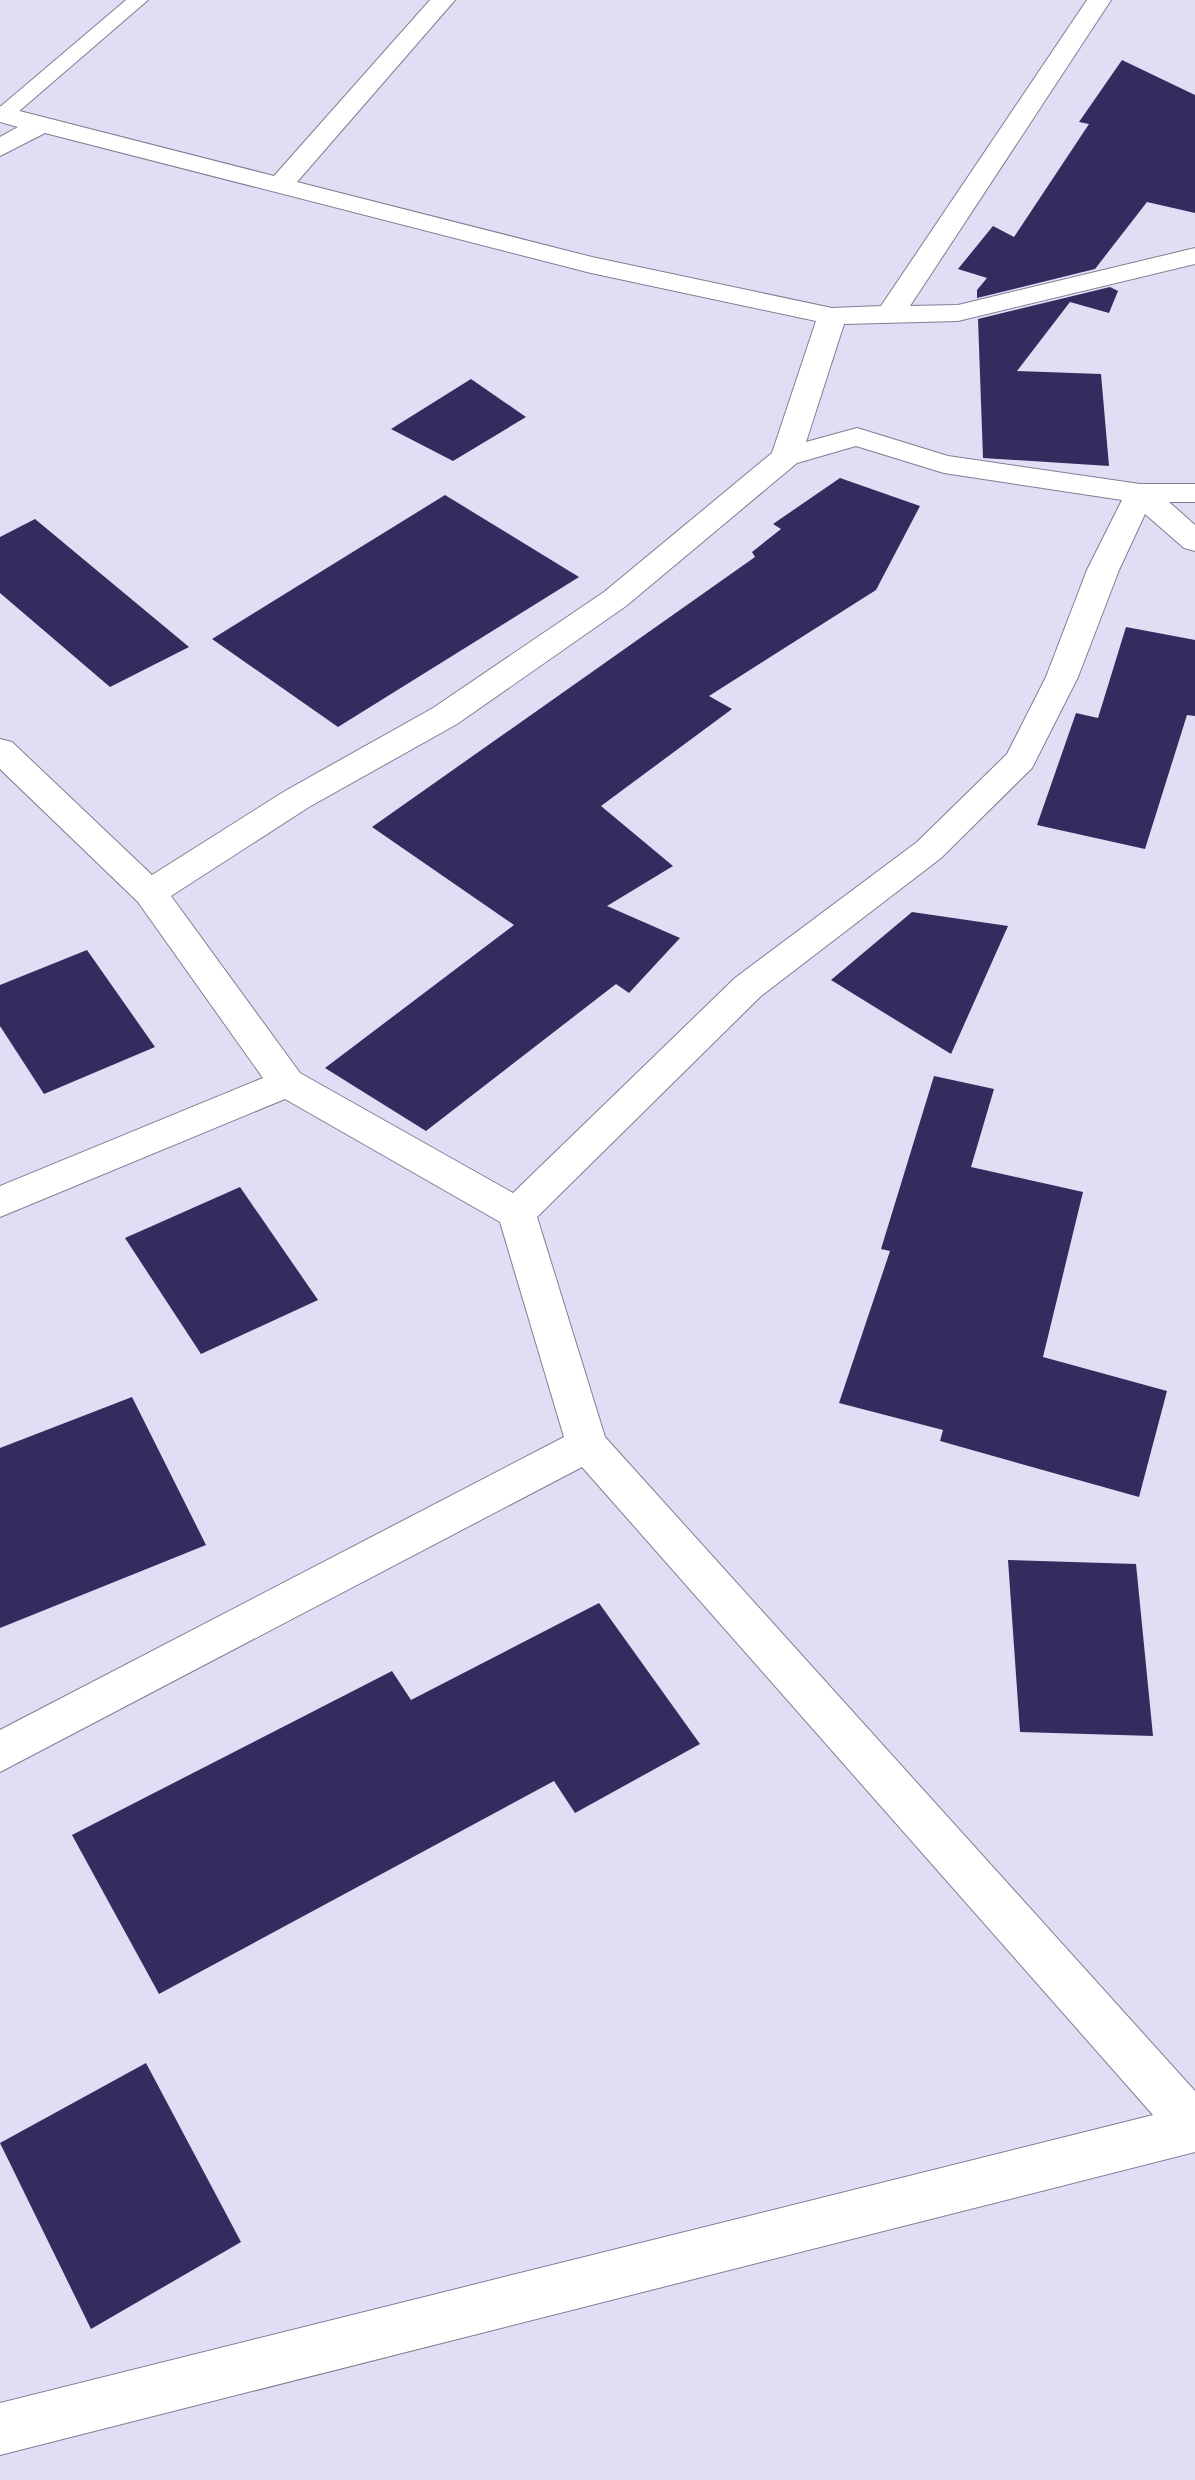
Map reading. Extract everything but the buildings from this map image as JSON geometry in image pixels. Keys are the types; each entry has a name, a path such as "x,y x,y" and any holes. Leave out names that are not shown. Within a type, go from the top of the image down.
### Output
{"street":[{"path":"279,186 443,0"},
{"path":"888,317 1099,0"},
{"path":"2,115 591,265 832,316 888,317 958,313 1195,256"},
{"path":"0,149 40,125"},
{"path":"786,457 832,316"},
{"path":"150,893 297,799 444,716 604,607 786,457 857,437 944,464 1140,493 1195,493"},
{"path":"1140,493 1195,541"},
{"path":"517,1213 748,987 929,850 1020,760 1062,677 1103,570 1140,493"},
{"path":"0,750 150,893 287,1083 517,1213 587,1445 1195,2128 0,2429"},
{"path":"0,1202 287,1083"},
{"path":"0,1752 587,1445"}],"lane":[{"path":"2,115 138,0"}]}
